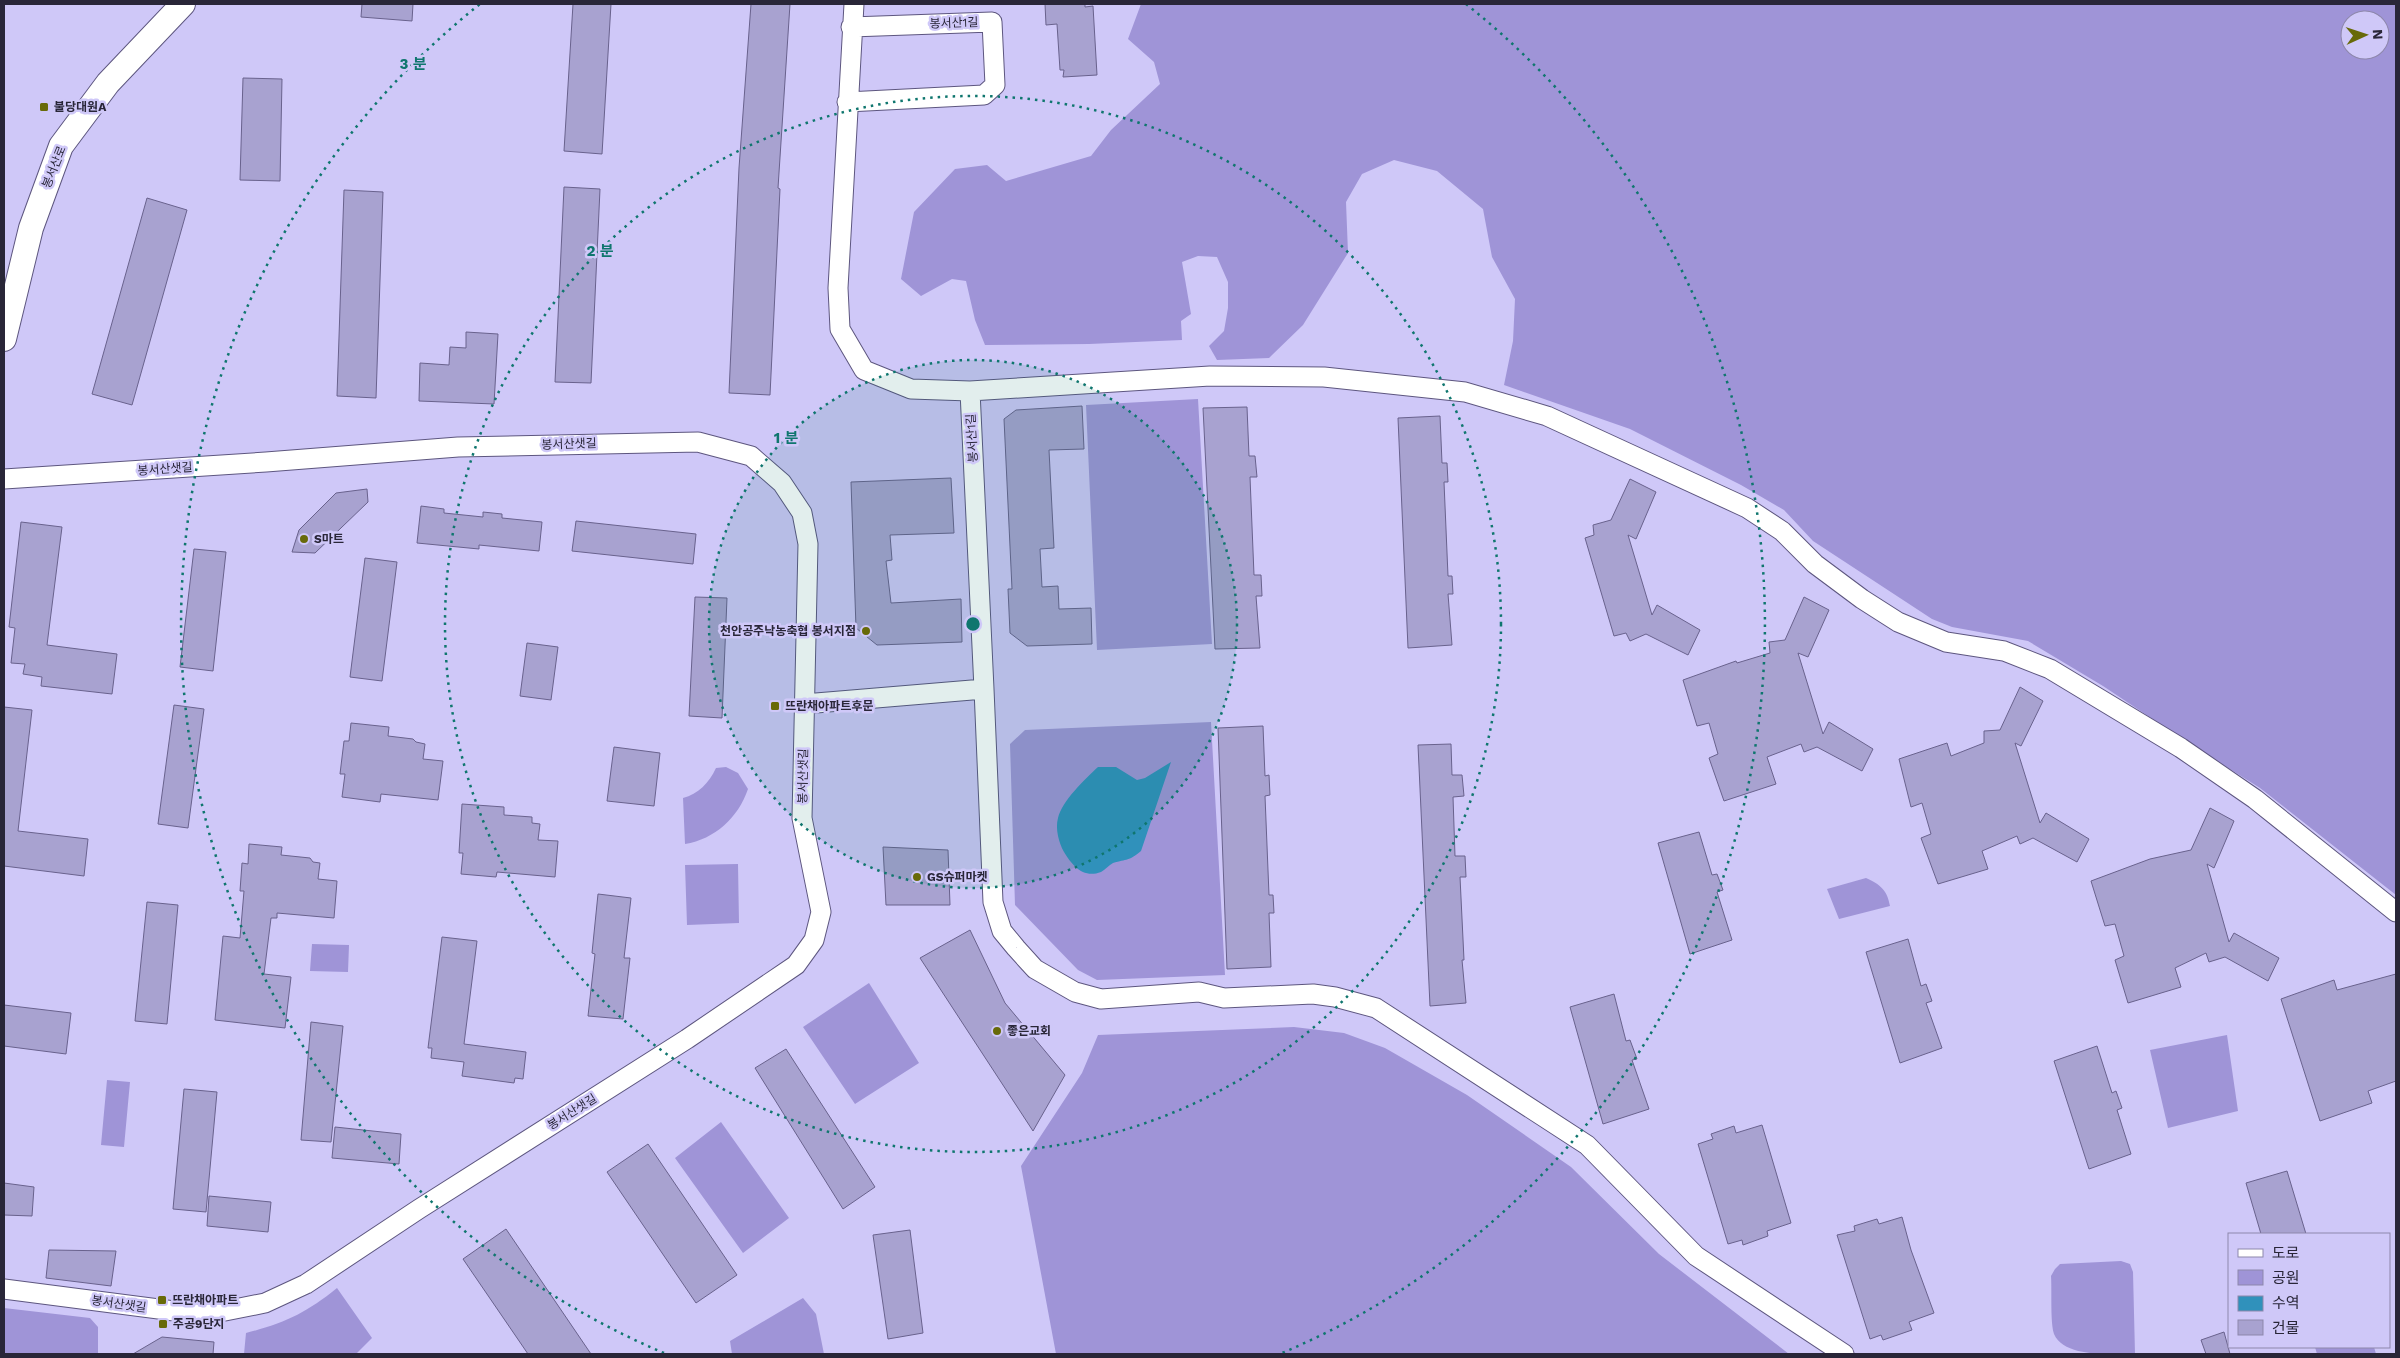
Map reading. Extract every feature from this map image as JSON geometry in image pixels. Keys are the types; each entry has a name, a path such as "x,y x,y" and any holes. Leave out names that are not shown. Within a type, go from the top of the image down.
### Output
{"street":[{"name":"봉서산로","path":"4,291 20,227 51,138 98,74 165,4"},
{"name":"봉서산로","path":"4,339 31,228 61,146 108,83 183,4"},
{"path":"854,4 851,27 838,288 840,329 864,370 911,389 970,391 1210,376 1324,377 1465,392 1547,416 1747,508 1782,531 1823,570 1862,599 1898,622 1946,642 2004,651 2050,669 2180,748 2255,799 2396,912"},
{"name":"봉서산1길","path":"847,102 984,95 995,85 992,22 851,27"},
{"name":"봉서산1길","path":"970,391 993,902 1002,931 1035,969 1075,992 1101,999 1198,992 1224,998 1313,994 1336,997 1376,1008 1587,1145 1696,1256 1844,1354"},
{"name":"봉서산샛길","path":"4,479 458,447 698,442 751,456 782,482 802,513 808,544 802,818 821,912 814,940 796,965 687,1039 427,1204 306,1284 265,1302 204,1315 4,1289"},
{"path":"804,704 984,690"}],"green space":[{"path":"1141,4 2396,4 2396,895 2260,788 2103,686 2028,641 1952,627 1932,619 1813,541 1784,510 1741,485 1630,429 1504,385 1513,341 1515,299 1492,257 1483,209 1437,171 1394,160 1362,174 1346,202 1348,253 1303,325 1269,358 1217,360 1209,346 1224,331 1228,308 1228,282 1217,257 1198,256 1182,262 1191,314 1181,321 1182,340 1089,344 985,345 975,320 966,281 952,279 921,296 901,279 914,212 955,169 987,165 1006,181 1091,156 1111,130 1160,84 1154,62 1128,39"},
{"path":"1198,399 1212,644 1097,650 1086,405"},
{"path":"1211,722 1225,975 1097,980 1078,970 1015,905 1010,744 1025,730"},
{"path":"726,767 738,773 748,789 744,799 732,818 724,826 706,837 685,844 683,798 694,794 702,787 716,768"},
{"path":"738,864 739,923 687,925 685,865"},
{"path":"1866,878 1876,883 1882,889 1887,896 1890,906 1839,919 1827,889"},
{"path":"312,944 349,945 348,972 310,971"},
{"path":"869,983 919,1063 855,1104 803,1027"},
{"path":"1294,1027 1344,1033 1385,1048 1467,1095 1571,1167 1659,1254 1789,1354 1056,1354 1021,1166 1082,1073 1098,1035"},
{"path":"2227,1035 2238,1111 2168,1128 2150,1050"},
{"path":"107,1080 130,1082 124,1147 101,1145"},
{"path":"721,1122 789,1218 743,1253 675,1158"},
{"path":"2121,1261 2130,1264 2133,1272 2135,1354 2090,1353 2078,1351 2059,1342 2054,1334 2052,1322 2051,1276 2055,1269 2060,1264"},
{"path":"337,1288 372,1338 356,1354 244,1354 246,1333 284,1321 305,1311"},
{"path":"803,1298 816,1314 824,1354 732,1354 730,1341"},
{"path":"4,1308 90,1318 98,1327 98,1354 4,1354"},
{"path":"2315,1348 2374,1348 2376,1354 2317,1354"}],"water":[{"path":"1171,762 1141,851 1131,858 1113,863 1095,874 1083,872 1074,866 1064,852 1057,831 1057,822 1060,811 1081,784 1098,767 1116,767 1137,780 1145,778"}],"building":[{"path":"362,4 413,4 412,21 361,17"},
{"path":"573,4 611,4 602,154 564,151"},
{"path":"751,4 790,4 778,188 780,189 770,395 729,393 739,168"},
{"path":"1045,4 1085,4 1085,7 1093,6 1097,75 1063,77 1064,70 1060,70 1057,24 1046,25"},
{"path":"243,78 282,79 280,181 240,180"},
{"path":"564,187 600,189 591,383 555,382"},
{"path":"344,190 383,192 376,398 337,396"},
{"path":"147,198 187,210 132,405 92,394"},
{"path":"466,332 498,334 494,404 419,401 420,363 449,365 450,347 466,348"},
{"path":"1082,406 1084,449 1049,450 1054,548 1040,549 1042,587 1058,586 1059,609 1091,608 1092,644 1027,646 1010,633 1008,589 1012,589 1004,419 1016,410"},
{"path":"1247,407 1249,456 1255,456 1257,477 1250,477 1254,575 1261,575 1262,596 1256,596 1260,648 1215,649 1203,408"},
{"path":"1440,416 1442,463 1447,463 1448,482 1444,482 1448,576 1452,576 1453,594 1448,594 1452,645 1408,648 1398,418"},
{"path":"951,478 954,533 890,535 892,560 886,561 891,603 961,599 962,642 877,645 856,628 851,482"},
{"path":"1630,479 1656,492 1636,539 1628,535 1652,615 1657,605 1700,630 1688,655 1646,634 1630,641 1626,633 1614,636 1585,538 1594,535 1593,525 1611,520"},
{"path":"367,489 368,502 315,553 292,552 299,530 336,493"},
{"path":"421,506 444,509 444,513 483,517 483,512 502,514 502,518 542,522 539,551 479,545 479,549 417,543"},
{"path":"576,521 696,534 693,564 572,551"},
{"path":"21,522 62,527 47,645 117,654 112,694 41,686 42,677 23,674 25,664 11,663 15,628 9,627"},
{"path":"194,549 226,552 213,671 180,667"},
{"path":"365,558 397,562 382,681 350,677"},
{"path":"695,597 727,598 722,718 689,716"},
{"path":"1804,597 1829,610 1808,657 1798,653 1823,734 1829,722 1873,749 1862,771 1817,747 1804,752 1801,744 1767,757 1776,784 1724,801 1709,758 1718,754 1709,723 1697,726 1683,680 1736,661 1737,663 1770,653 1769,642 1785,640"},
{"path":"527,643 558,647 551,700 520,696"},
{"path":"2020,687 2043,701 2021,746 2015,743 2040,823 2046,813 2089,839 2077,862 2033,838 2020,844 2017,836 1982,851 1988,869 1938,884 1921,838 1931,834 1922,803 1911,807 1899,759 1947,743 1951,756 1984,743 1984,731 2000,730"},
{"path":"174,705 204,709 188,828 158,824"},
{"path":"4,707 32,710 18,831 88,839 84,876 4,866"},
{"path":"351,723 389,727 388,736 413,739 416,742 425,744 423,759 443,761 438,800 381,794 380,802 342,797 345,774 340,774 344,741 349,741"},
{"path":"1263,726 1265,776 1269,775 1270,795 1265,796 1269,895 1273,895 1274,913 1269,913 1271,967 1227,969 1218,728"},
{"path":"1451,744 1452,775 1462,775 1464,796 1453,797 1455,856 1465,856 1466,877 1460,877 1464,960 1462,960 1466,1003 1430,1006 1418,745"},
{"path":"614,747 660,753 654,806 607,801"},
{"path":"462,804 504,807 504,815 532,817 532,823 540,824 538,840 558,841 555,877 497,872 496,877 461,874 463,853 459,853"},
{"path":"2210,808 2234,821 2214,868 2207,864 2229,942 2234,933 2279,958 2268,981 2225,957 2209,962 2206,953 2175,968 2181,987 2128,1003 2115,960 2124,956 2115,924 2105,926 2091,881 2150,859 2191,850"},
{"path":"1699,832 1712,875 1717,874 1723,890 1717,892 1732,940 1690,954 1658,843"},
{"path":"249,844 282,847 281,855 310,858 313,862 320,863 318,879 337,881 334,918 277,913 277,918 271,918 264,974 291,977 285,1028 215,1020 223,936 240,938 244,891 240,891 242,863 248,864"},
{"name":"GS슈퍼마켓","path":"883,847 948,850 950,905 886,905"},
{"path":"598,894 631,898 624,958 630,958 623,1019 588,1016 595,954 592,953"},
{"path":"147,902 178,905 167,1024 135,1021"},
{"name":"좋은교회","path":"970,930 1005,1003 1065,1075 1033,1131 920,958"},
{"path":"442,937 477,941 464,1044 526,1052 523,1079 515,1078 514,1083 462,1076 464,1062 431,1058 432,1048 428,1048"},
{"path":"1908,939 1921,986 1926,984 1932,1001 1926,1003 1942,1048 1900,1063 1866,952"},
{"path":"2396,974 2396,1081 2368,1091 2372,1103 2320,1121 2281,999 2334,980 2337,990"},
{"path":"1614,994 1626,1041 1630,1040 1637,1059 1632,1060 1649,1109 1603,1124 1570,1007"},
{"path":"4,1005 71,1013 66,1054 4,1046"},
{"path":"311,1022 343,1026 331,1142 301,1140"},
{"path":"2097,1046 2112,1093 2116,1091 2122,1108 2117,1110 2131,1154 2089,1169 2054,1061"},
{"path":"786,1049 875,1187 843,1209 755,1068"},
{"path":"184,1089 217,1092 206,1212 173,1209"},
{"path":"1762,1125 1791,1223 1767,1231 1768,1236 1743,1245 1742,1240 1728,1244 1698,1144 1713,1139 1711,1134 1734,1126 1736,1133"},
{"path":"335,1127 401,1134 399,1164 332,1158"},
{"path":"648,1144 737,1275 696,1303 607,1172"},
{"path":"2287,1171 2306,1233 2261,1233 2246,1183"},
{"path":"4,1183 34,1187 32,1216 4,1215"},
{"path":"209,1196 271,1202 268,1232 207,1226"},
{"path":"1902,1217 1911,1250 1934,1313 1909,1322 1912,1330 1883,1340 1881,1335 1870,1339 1837,1235 1855,1231 1854,1226 1877,1219 1879,1224"},
{"path":"506,1229 591,1354 528,1354 463,1259"},
{"path":"910,1230 923,1333 888,1339 873,1235"},
{"path":"49,1250 116,1251 111,1286 46,1278"},
{"path":"2224,1332 2230,1354 2206,1354 2201,1340"},
{"path":"162,1337 214,1342 213,1354 133,1354"}],"place":[{"name":"불당대원A","path":"44,107"},
{"name":"S마트","path":"304,539"},
{"name":"천안공주낙농축협 봉서지점","path":"866,631"},
{"name":"뜨란채아파트후문","path":"775,706"},
{"name":"GS슈퍼마켓","path":"917,877"},
{"name":"좋은교회","path":"997,1031"},
{"name":"뜨란채아파트","path":"162,1300"},
{"name":"주공9단지","path":"163,1324"}]}
